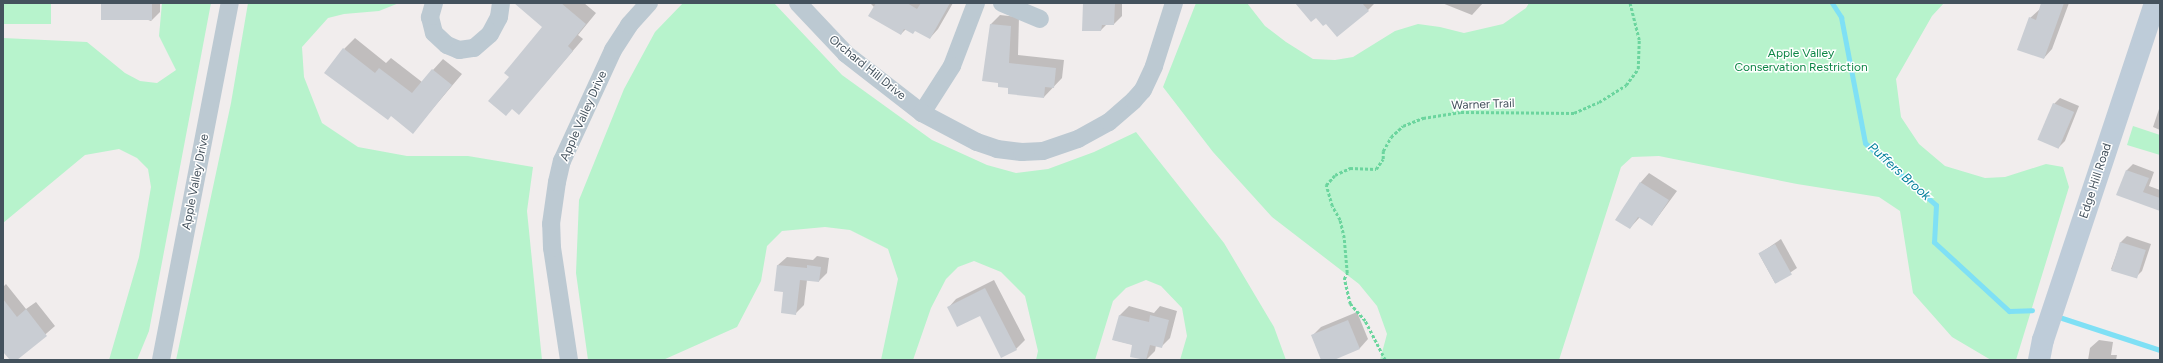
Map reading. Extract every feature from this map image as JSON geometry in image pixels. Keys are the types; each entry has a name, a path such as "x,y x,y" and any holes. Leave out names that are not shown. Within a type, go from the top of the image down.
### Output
{"main road":[{"name":"Edge Hill Road","path":"2039,360 2043,340 2155,3"}],"street":[{"name":"Apple Valley Drive","path":"161,360 230,3"},
{"path":"434,3 430,17 434,33 447,45 459,50 474,48 490,34 499,17 501,3"},
{"name":"Apple Valley Drive","path":"569,360 552,248 551,224 557,182 562,160 613,50 629,25 649,3"},
{"name":"Orchard Hill Drive","path":"798,3 846,54 922,113 972,140 1006,151 1043,151 1078,139 1109,122 1140,94 1154,66 1174,3"},
{"path":"922,113 952,66 976,3"},
{"path":"1002,3 1040,19"}],"path":[{"name":"Warner Trail","path":"1385,360 1365,321 1350,304 1344,279 1347,273 1343,232 1326,185 1335,175 1350,168 1376,169 1383,159 1383,151 1403,126 1423,118 1461,112 1574,113 1599,102 1626,85 1638,69 1639,40 1630,3"}],"green space":[{"path":"3,3 51,3 51,24 3,24"},
{"path":"162,3 211,3 149,331 137,360 109,360 139,257 151,187 148,169 137,158 119,149 85,155 3,223 3,38 87,42 125,73 140,81 157,83 176,70 159,36"},
{"path":"248,3 399,3 379,11 344,14 328,18 302,47 304,77 322,123 358,147 407,156 468,156 533,167 527,211 542,360 176,360 231,103"},
{"path":"683,3 774,3 842,75 932,140 987,165 1016,173 1048,169 1094,152 1136,132 1224,243 1274,327 1286,360 1180,360 1187,336 1182,308 1161,286 1146,280 1126,288 1113,301 1095,360 1036,360 1038,351 1025,296 1001,272 974,261 958,267 946,279 931,308 913,360 881,360 898,279 888,249 850,230 825,227 782,231 767,246 761,281 737,327 663,360 588,360 576,273 579,200 624,89 655,32"},
{"name":"Apple Valley Conservation Restriction","path":"1196,3 1247,3 1265,26 1286,42 1313,59 1335,60 1353,57 1395,31 1418,24 1440,27 1464,33 1503,24 1526,8 1529,3 1944,3 1932,16 1896,79 1901,117 1919,144 1945,166 1985,178 2005,177 2046,164 2063,167 2069,187 2016,360 1991,360 1952,337 1913,293 1900,211 1879,197 1797,184 1659,156 1632,157 1621,167 1559,360 1380,360 1387,334 1377,306 1359,284 1272,217 1213,152 1163,87"},
{"path":"2133,126 2160,135 2160,155 2127,145"}],"building":[{"path":"101,3 152,3 152,20 101,20"},
{"path":"514,3 561,3 586,24 568,46 573,51 519,115 512,109 506,116 488,101 509,77 504,73 542,27"},
{"path":"876,3 907,3 917,9 921,3 950,3 930,39 915,31 913,34 904,29 901,35 868,16"},
{"path":"1083,3 1115,3 1114,25 1102,25 1101,31 1082,31"},
{"path":"1295,3 1362,3 1369,11 1337,37 1326,24 1323,26 1316,18 1311,22"},
{"path":"2041,3 2064,3 2044,59 2017,50 2029,17 2036,20"},
{"path":"990,24 1011,26 1009,63 1056,68 1054,88 1045,87 1044,98 1008,94 1008,88 998,87 998,83 982,81"},
{"path":"343,48 375,73 379,68 412,93 432,69 452,85 413,134 391,116 388,120 324,73"},
{"path":"2053,103 2074,112 2059,149 2037,140"},
{"path":"2126,170 2149,178 2143,192 2160,198 2160,211 2116,195"},
{"path":"1640,182 1669,200 1652,226 1638,217 1630,229 1615,220"},
{"path":"2120,242 2146,250 2137,279 2111,271"},
{"path":"1775,244 1792,275 1775,284 1758,253"},
{"path":"777,265 807,268 807,265 821,267 819,282 800,280 796,315 781,313 783,292 774,291"},
{"path":"985,288 1017,350 1001,358 980,316 957,327 947,307"},
{"path":"3,299 17,317 26,309 47,336 17,360 10,360 3,352"},
{"path":"1119,315 1149,322 1150,315 1169,320 1162,348 1150,345 1146,360 1130,357 1132,345 1112,340"},
{"path":"1348,320 1360,349 1334,360 1321,360 1311,335"}],"waterway":[{"name":"Puffers Brook","path":"1832,3 1841,17 1865,143 1936,205 1934,242 2009,311 2032,310"},
{"name":"Puffers Brook","path":"2062,318 2160,350"}]}
